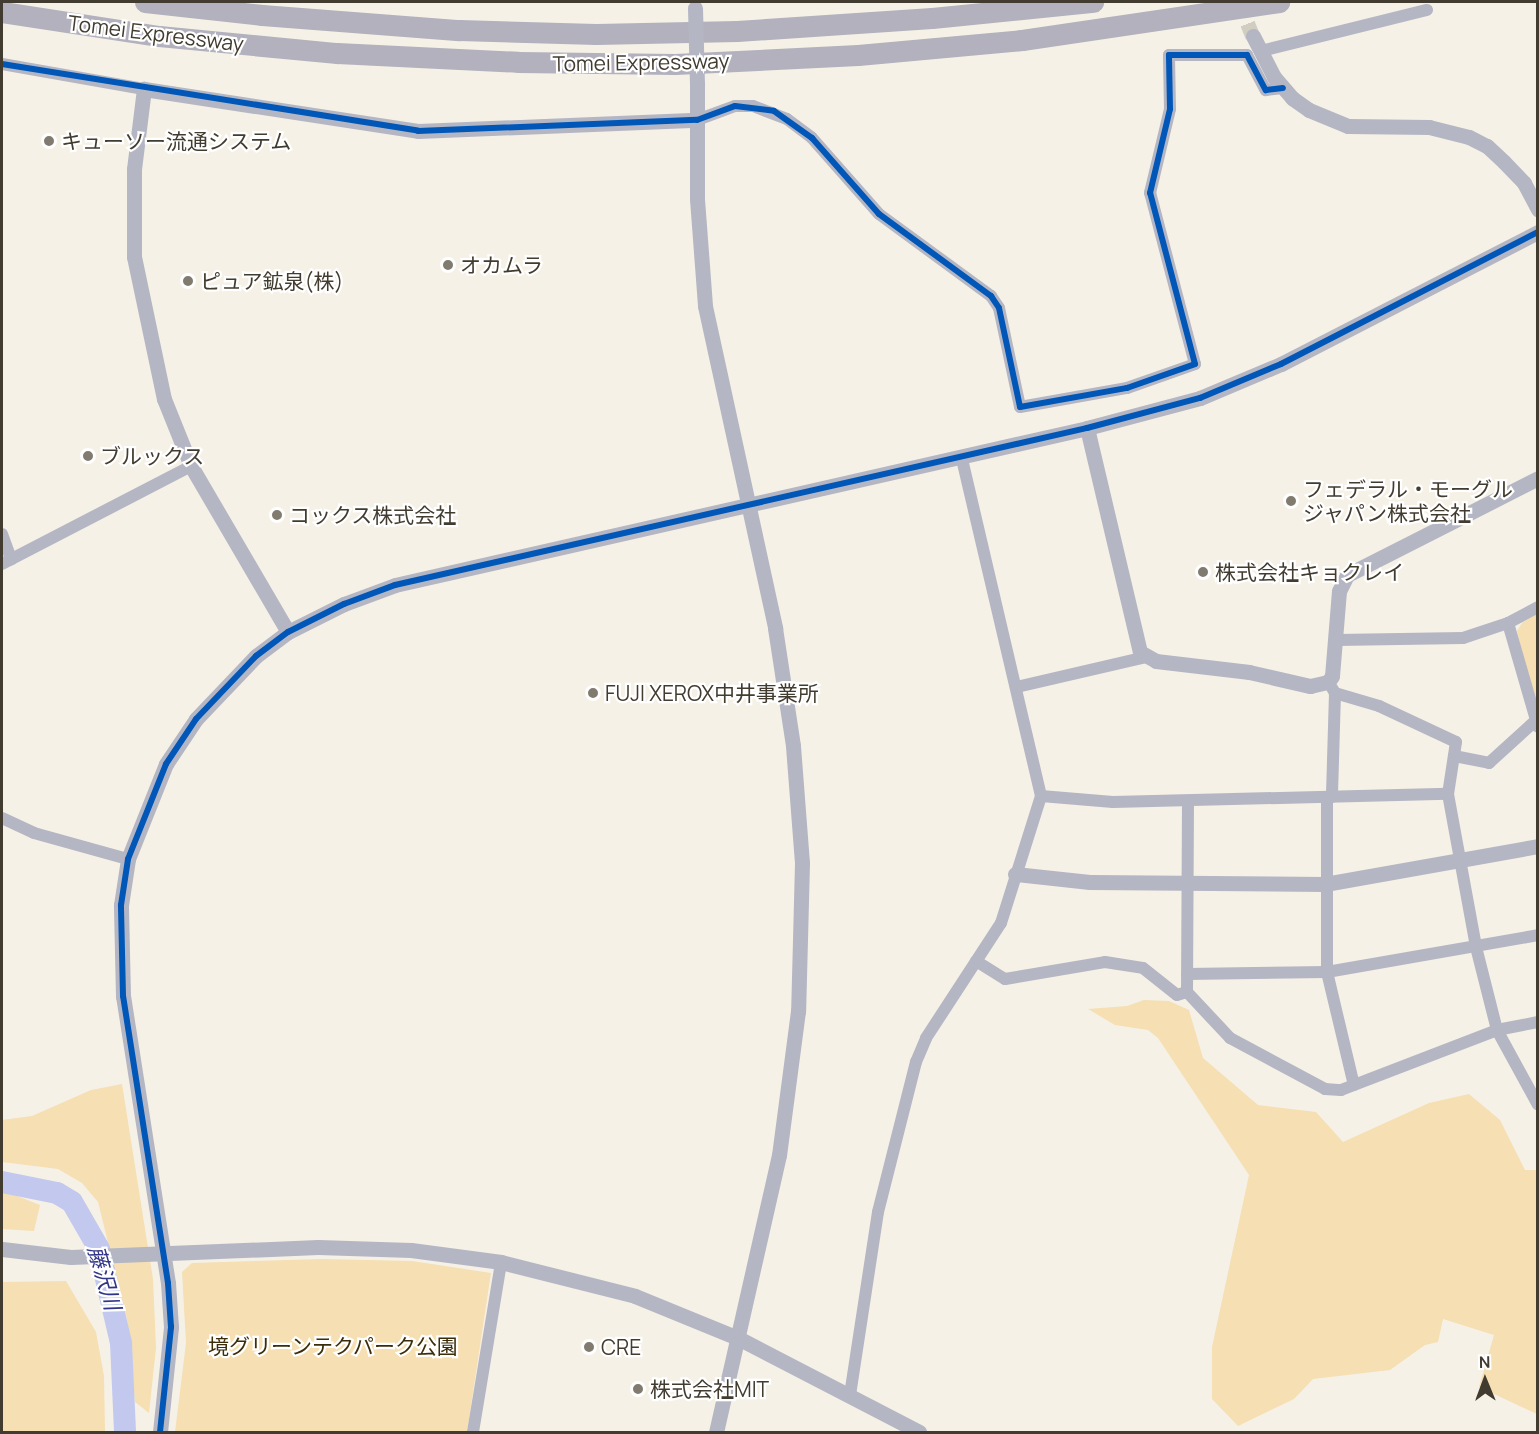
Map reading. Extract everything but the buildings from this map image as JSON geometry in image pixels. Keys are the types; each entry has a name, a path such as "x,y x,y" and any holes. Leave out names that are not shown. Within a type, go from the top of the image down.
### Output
{"highway":[{"name":"Tomei Expressway","path":"144,2 262,15 459,30 596,34 737,31 932,18 1093,2"},
{"name":"Tomei Expressway","path":"2,12 159,36 337,53 518,62 675,64 858,55 1023,40 1280,2"}],"street":[{"path":"695,5 699,235 705,306 775,628 793,746 802,863 798,1011 782,1133 716,1432"},
{"path":"1261,51 1427,10"},
{"path":"1253,36 1283,88 1310,110 1348,126 1429,127 1469,137 1486,146 1504,162 1524,183 1538,209"},
{"path":"2,64 144,89 418,131 697,120 735,106 753,106 787,119 812,138 879,214 991,296 999,308 1020,407 1127,388 1195,364 1150,193 1170,109 1169,55 1247,55 1266,90 1283,88"},
{"path":"144,89 134,170 134,257 146,329 165,399 191,466 288,632"},
{"path":"160,1432 171,1327 123,996 119,951 128,858 166,764 196,719 256,656 288,632 344,603 395,585 1087,428 1200,398 1281,364 1538,231"},
{"path":"1087,428 1136,643 1146,657"},
{"path":"850,1395 878,1212 916,1062 926,1038 1001,923 1041,796 961,456"},
{"path":"2,534 6,562 191,466"},
{"path":"1354,1085 1327,972 1325,884 1331,688 1337,640 1339,591 1347,575 1538,478"},
{"path":"1337,640 1441,641 1508,624 1538,607"},
{"path":"1454,756 1489,763 1535,725 1508,624"},
{"path":"1017,687 1146,657 1331,688 1429,727 1456,742 1448,794 1476,947 1497,1030 1534,1092 1538,1105"},
{"path":"1041,796 1113,802 1448,794"},
{"path":"1188,801 1185,885 1187,993 1230,1038 1325,1089 1354,1085 1497,1030 1538,1023"},
{"path":"2,818 34,833 128,858"},
{"path":"1015,874 1090,882 1185,885 1325,884 1459,862 1538,846"},
{"path":"1187,974 1327,972 1538,935"},
{"path":"976,961 1005,979 1106,962 1143,968 1177,994 1187,993"},
{"path":"2,1249 71,1257 318,1247 411,1250 501,1262 635,1296 738,1338 919,1432"},
{"path":"474,1432 501,1262"}],"green space":[{"path":"1537,614 1537,716 1517,631 1522,623"},
{"path":"1144,1000 1169,1001 1189,1010 1203,1058 1258,1105 1316,1112 1343,1142 1429,1103 1469,1094 1500,1120 1525,1170 1537,1170 1537,1414 1479,1387 1494,1335 1443,1319 1438,1342 1425,1345 1390,1370 1313,1379 1294,1399 1238,1426 1212,1399 1212,1347 1249,1175 1158,1038 1148,1030 1115,1025 1088,1009 1127,1006"},
{"path":"122,1084 153,1279 156,1348 149,1413 135,1402 127,1319 98,1202 82,1183 58,1169 2,1162 2,1120 32,1116 91,1090"},
{"path":"2,1190 40,1205 34,1231 2,1229"},
{"name":"境グリーンテクパーク公園","path":"322,1259 412,1261 491,1273 467,1432 175,1432 186,1343 182,1272 192,1263"},
{"path":"66,1281 96,1332 104,1376 105,1432 2,1432 2,1282"}],"waterway":[{"name":"藤沢川","path":"2,1182 57,1193 72,1202 99,1249 121,1343 125,1432"}],"tunnel":[{"path":"1239,2 1253,36"}],"cycle path":[{"path":"2,64 418,131 697,120 735,106 774,111 812,138 879,214 991,296 999,308 1020,407 1127,388 1195,364 1150,193 1170,109 1169,55 1247,55 1266,90 1283,88"},
{"path":"160,1432 171,1327 168,1283 123,996 121,905 128,859 166,764 196,719 256,656 288,632 344,604 395,585 1087,428 1200,398 1281,364 1538,232"}],"place":[{"name":"キューソー流通システム","path":"49,141"},
{"name":"オカムラ","path":"448,265"},
{"name":"ピュア鉱泉(株)","path":"188,281"},
{"name":"ブルックス","path":"88,456"},
{"name":"フェデラル・モーグル ジャパン株式会社","path":"1291,501"},
{"name":"コックス株式会社","path":"277,515"},
{"name":"株式会社キョクレイ","path":"1203,572"},
{"name":"FUJI XEROX中井事業所","path":"593,693"},
{"name":"CRE","path":"589,1347"},
{"name":"株式会社MIT","path":"638,1389"}]}
